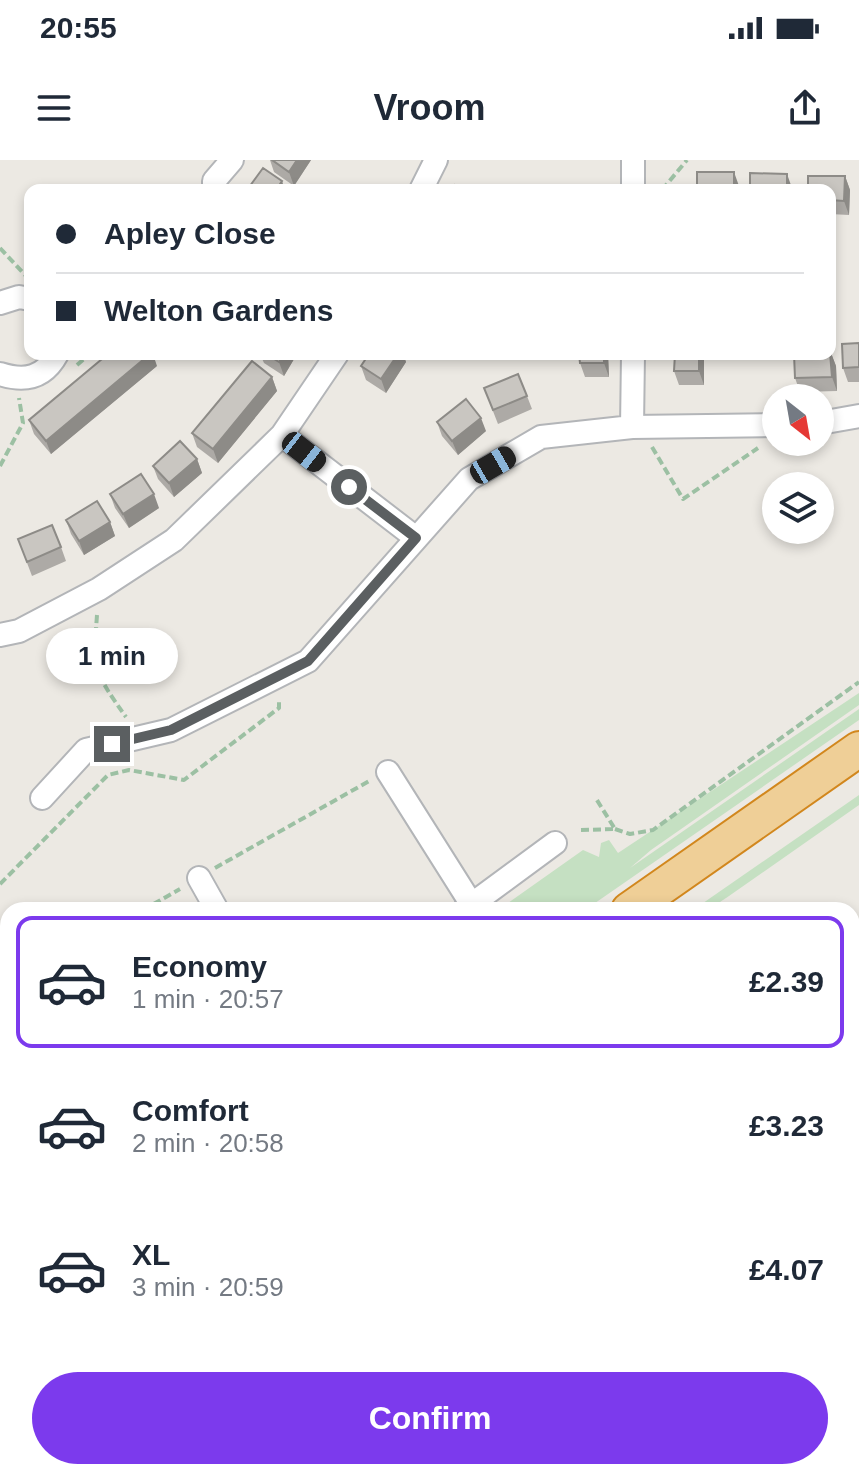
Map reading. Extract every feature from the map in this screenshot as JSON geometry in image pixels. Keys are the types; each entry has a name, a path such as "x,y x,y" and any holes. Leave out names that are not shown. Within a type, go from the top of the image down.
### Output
{"highway":[{"path":"640,902 859,749"}],"street":[{"path":"214,184 232,160"},
{"path":"424,184 436,160"},
{"path":"633,160 633,184"},
{"path":"0,303 24,298"},
{"path":"8,377 40,374 52,360"},
{"path":"0,635 19,631 99,589 174,540 282,435 333,360"},
{"path":"633,360 636,427"},
{"path":"834,420 859,416"},
{"path":"42,798 86,750 171,730 308,661 469,479 541,437 636,427 762,434"},
{"path":"282,435 416,538"},
{"path":"388,772 465,902"},
{"path":"475,902 555,843"},
{"path":"202,883 213,902"}],"path":[{"path":"667,184 687,160"},
{"path":"0,248 24,274"},
{"path":"0,466 23,423 8,377"},
{"path":"636,427 683,499 762,440"},
{"path":"99,589 94,661 103,684 140,737"},
{"path":"0,884 108,775 129,770 184,780 279,708 278,676"},
{"path":"581,830 615,829 630,834 653,830 859,682"},
{"path":"160,902 202,883 303,816 388,772"},
{"path":"595,797 615,829"}],"green space":[{"path":"859,693 859,705 651,850 630,868 859,709 859,720 597,902 509,902 583,850 599,857 601,843 609,840 618,853"},
{"path":"859,795 859,805 729,896 720,902 705,902"}],"building":[{"path":"272,160 297,160 289,172"},
{"path":"263,168 282,181 280,184 251,184"},
{"path":"697,172 734,172 734,184 697,184"},
{"path":"750,173 787,174 787,184 750,184"},
{"path":"808,176 845,176 844,201 836,200 836,184 808,184"},
{"path":"859,343 859,367 843,368 842,344"},
{"path":"101,360 143,360 46,441 29,420"},
{"path":"365,360 394,360 381,379 361,366"},
{"path":"580,360 604,360 604,363 580,363"},
{"path":"675,360 699,360 699,371 674,371"},
{"path":"794,360 831,360 832,377 795,378"},
{"path":"252,361 272,377 213,449 192,433"},
{"path":"518,374 527,396 493,410 484,388"},
{"path":"466,399 481,418 452,441 437,422"},
{"path":"180,441 197,459 169,483 153,466"},
{"path":"141,474 154,494 123,514 110,494"},
{"path":"97,501 110,522 79,541 66,520"},
{"path":"52,525 61,547 27,562 18,539"}],"route":[{"path":"112,744 171,730 308,661 416,538 349,487"}]}
